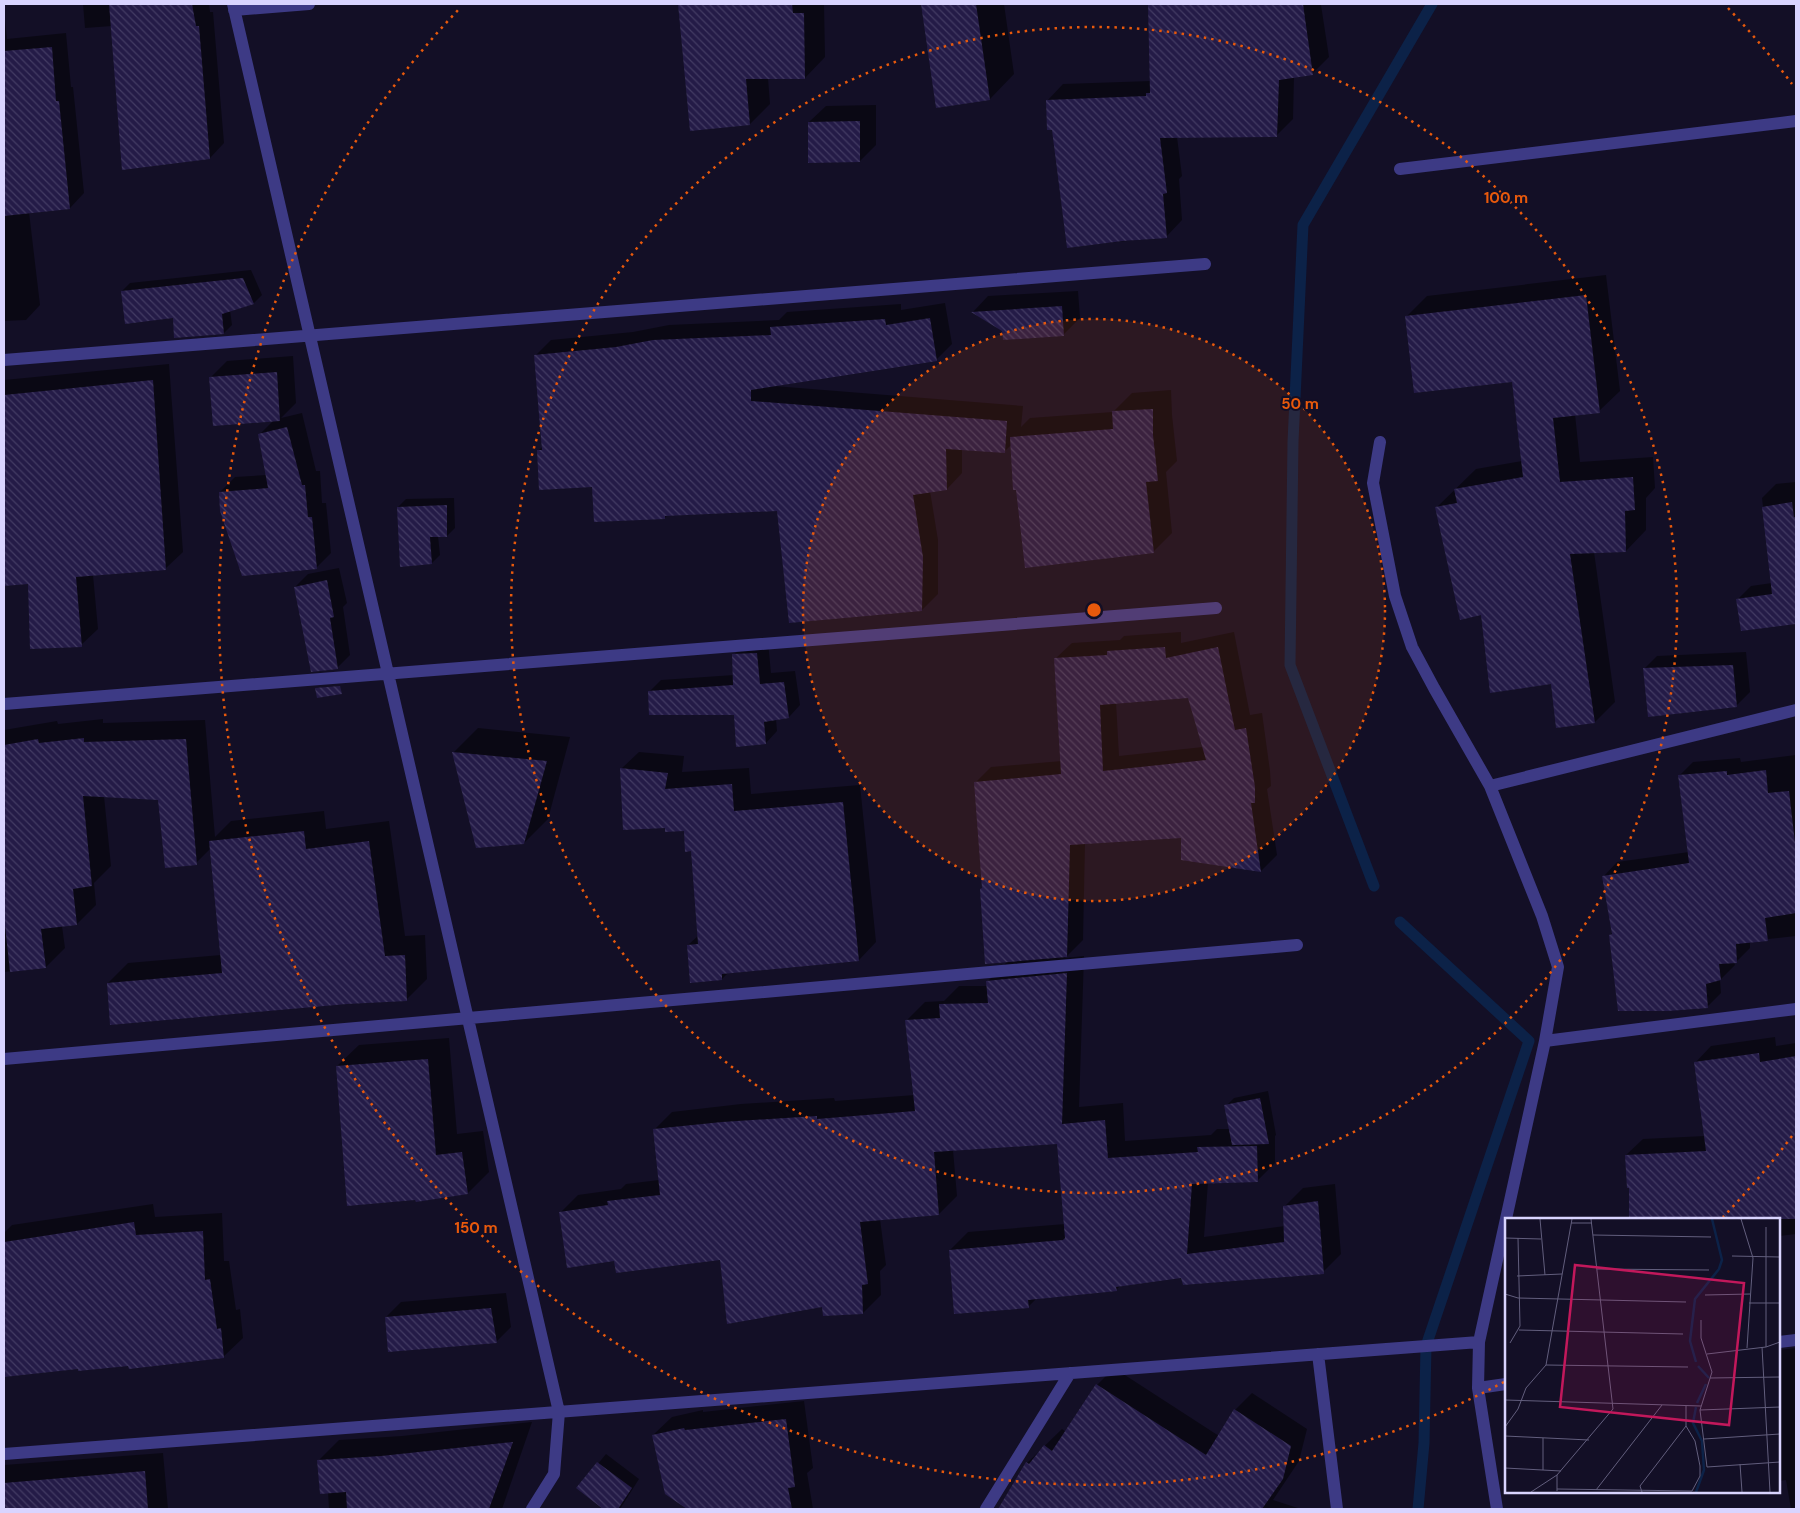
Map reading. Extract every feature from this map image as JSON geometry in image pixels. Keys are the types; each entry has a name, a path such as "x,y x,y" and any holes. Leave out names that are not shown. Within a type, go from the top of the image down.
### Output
{"street":[{"path":"308,4 234,7 559,1412 554,1474 532,1509"},
{"path":"1400,168 1796,121"},
{"path":"4,360 1204,264"},
{"path":"1380,442 1373,483 1395,596 1412,648 1490,786 1542,916 1558,966 1545,1041 1506,1218"},
{"path":"4,704 1216,608"},
{"path":"1490,786 1796,710"},
{"path":"4,1059 1297,945"},
{"path":"1545,1041 1796,1009"},
{"path":"1498,1509 1478,1388 1479,1342 1505,1223"},
{"path":"1780,1342 1796,1340"},
{"path":"4,1454 1479,1342"},
{"path":"1318,1354 1337,1509"},
{"path":"986,1509 1070,1373"},
{"path":"1478,1388 1505,1384"}],"building":[{"path":"109,4 192,4 196,26 199,26 210,159 122,170"},
{"path":"678,4 792,4 793,13 804,13 805,79 746,79 750,125 690,131"},
{"path":"921,4 976,4 990,100 936,108"},
{"path":"1148,4 1303,4 1313,75 1279,80 1277,137 1160,138 1167,193 1163,194 1167,238 1067,248 1052,130 1047,130 1046,100 1146,96 1146,93 1150,93"},
{"path":"52,47 56,101 59,101 70,209 4,216 4,51"},
{"path":"860,121 860,162 808,163 808,122"},
{"path":"243,278 254,304 222,314 224,334 174,338 173,318 125,324 121,291"},
{"path":"1586,295 1600,413 1553,418 1560,482 1633,477 1635,510 1625,511 1626,552 1570,554 1595,723 1556,728 1551,684 1490,693 1481,615 1460,620 1435,507 1457,503 1454,489 1523,477 1512,382 1414,393 1405,316"},
{"path":"1062,306 1064,336 1003,340 1002,331 971,312"},
{"path":"930,318 937,361 751,390 751,401 1007,421 1005,453 946,449 947,490 913,495 923,557 922,611 789,623 777,511 665,516 665,519 594,522 592,487 539,490 537,450 542,450 534,355 616,347 653,340 771,335 770,327 885,319 886,325"},
{"path":"277,372 280,421 213,426 209,377"},
{"path":"153,380 166,570 76,577 82,647 30,649 28,584 4,586 4,395"},
{"path":"1153,409 1153,435 1158,481 1146,482 1154,553 1025,568 1016,490 1013,490 1010,437 1113,429 1112,411"},
{"path":"287,427 302,485 305,485 308,517 312,517 317,569 242,576 220,511 219,492 268,488 258,434"},
{"path":"1792,502 1794,517 1796,517 1796,624 1741,631 1736,599 1772,594 1762,507"},
{"path":"447,505 447,537 430,537 432,564 400,567 397,507"},
{"path":"327,580 334,617 330,618 338,669 311,672 294,587"},
{"path":"1165,647 1166,658 1218,647 1235,730 1246,728 1255,787 1255,803 1251,803 1261,872 1181,860 1181,838 1070,845 1067,957 985,964 980,889 982,888 974,782 1061,774 1054,658 1107,655 1107,651","holes":["1188,698 1206,760 1103,771 1100,705"]},
{"path":"757,653 760,684 784,682 789,718 764,722 766,744 736,747 734,715 649,715 648,691 733,685 732,654"},
{"path":"1733,665 1737,707 1648,717 1643,668"},
{"path":"340,686 342,694 317,698 315,688"},
{"path":"84,738 84,742 186,739 197,865 165,868 158,800 83,796 92,886 73,889 77,925 41,929 46,968 10,972 4,916 4,745 38,739 39,743"},
{"path":"452,752 547,761 524,844 476,848"},
{"path":"620,768 668,773 665,789 732,784 734,811 843,802 859,961 722,974 722,980 690,983 687,945 698,944 691,851 685,852 684,831 665,832 665,828 623,830"},
{"path":"1766,770 1768,793 1789,791 1796,851 1796,913 1765,918 1768,941 1736,944 1737,963 1719,964 1721,980 1706,984 1708,1008 1668,1011 1618,1011 1609,935 1612,934 1602,876 1689,863 1678,775 1727,771 1727,775"},
{"path":"304,831 306,849 369,841 385,956 405,955 407,1001 347,1004 110,1025 107,983 222,973 209,841"},
{"path":"1067,973 1062,1124 1105,1120 1108,1158 1198,1152 1197,1147 1257,1146 1258,1182 1192,1184 1187,1254 1284,1242 1283,1206 1318,1201 1324,1274 1183,1285 1181,1278 1116,1287 1117,1291 1028,1300 1029,1308 954,1314 949,1250 1063,1240 1065,1238 1057,1144 934,1152 939,1215 860,1222 868,1284 862,1285 863,1314 823,1316 822,1307 727,1324 720,1260 616,1273 614,1261 567,1268 559,1212 608,1205 607,1201 660,1195 653,1129 722,1122 817,1116 817,1119 915,1111 905,1020 940,1018 939,1004 988,1003 986,981"},
{"path":"1759,1053 1760,1062 1796,1056 1796,1219 1629,1218 1629,1188 1627,1188 1625,1155 1706,1151 1694,1062"},
{"path":"428,1059 436,1155 462,1152 468,1194 416,1202 415,1200 347,1206 336,1066"},
{"path":"1260,1098 1269,1144 1232,1145 1224,1105"},
{"path":"134,1222 136,1235 203,1231 205,1280 210,1279 217,1329 221,1328 224,1358 129,1369 128,1366 78,1371 78,1369 4,1377 4,1242"},
{"path":"491,1308 497,1343 388,1352 385,1317"},
{"path":"1096,1384 1206,1455 1234,1409 1291,1446 1283,1479 1262,1509 998,1509 1026,1462 1029,1464 1044,1445 1052,1451"},
{"path":"786,1419 795,1487 788,1488 792,1509 687,1509 665,1494 652,1435 684,1428 685,1430"},
{"path":"513,1442 489,1509 347,1509 346,1492 320,1494 317,1460 381,1456"},
{"path":"597,1462 632,1488 618,1509 603,1509 576,1488"},
{"path":"145,1471 148,1509 4,1509 4,1483"}],"waterway":[{"path":"1374,886 1290,665 1293,442 1303,225 1432,4"},
{"path":"1400,922 1529,1041 1426,1346 1424,1443 1418,1509"}]}
